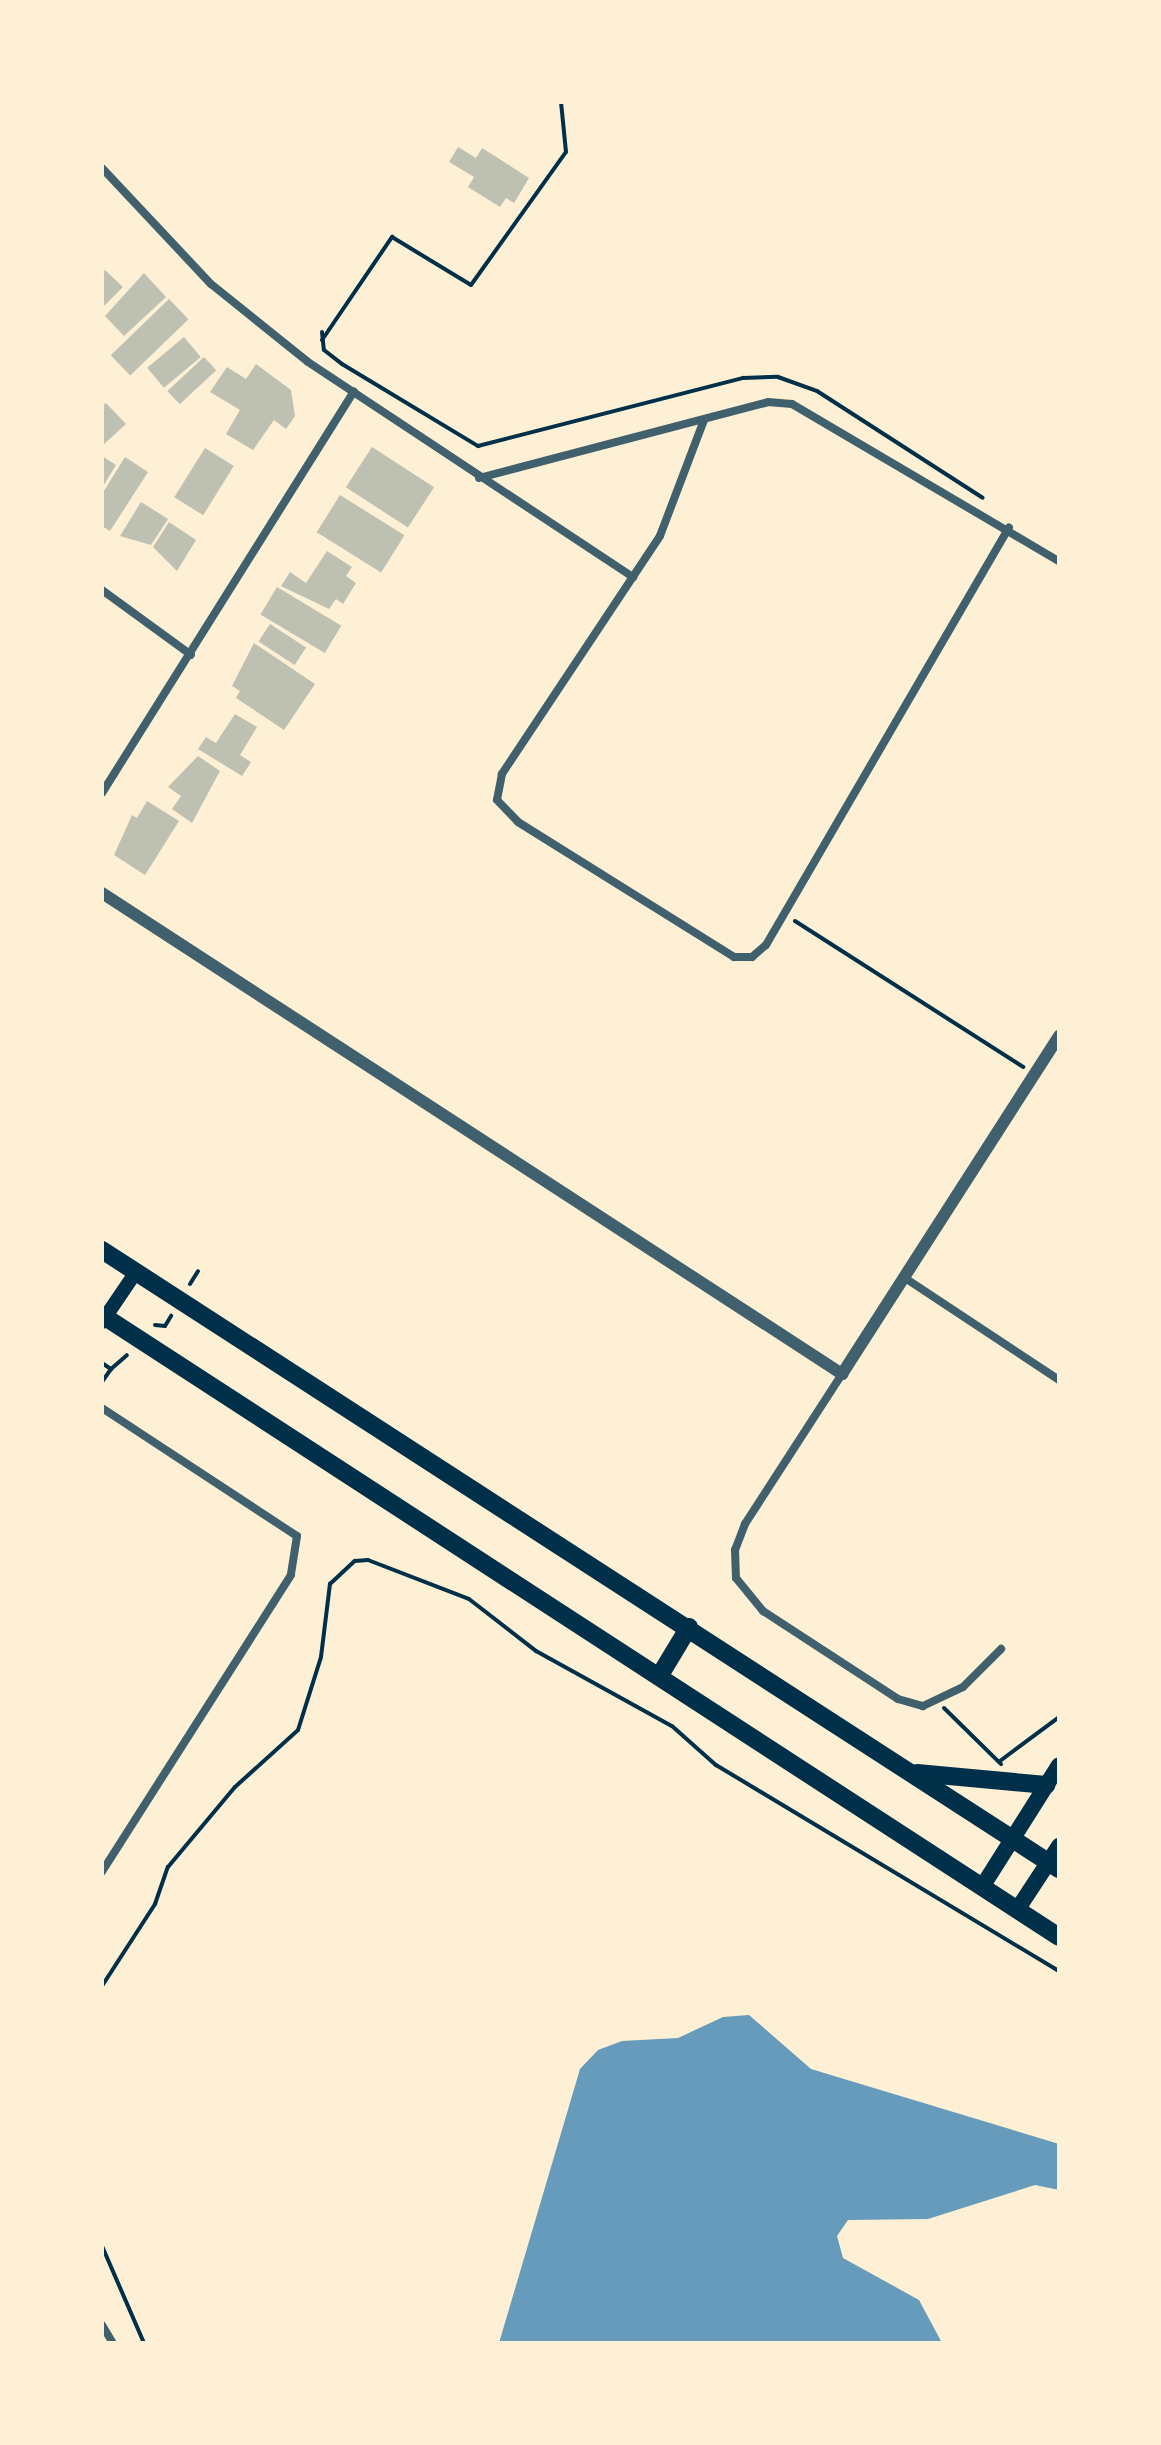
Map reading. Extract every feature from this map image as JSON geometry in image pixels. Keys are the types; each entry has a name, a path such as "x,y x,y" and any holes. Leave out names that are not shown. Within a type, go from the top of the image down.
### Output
{"highway":[{"path":"105,1258 136,1272 181,1300 1054,1866"},
{"path":"103,1318 660,1675 1059,1937"},
{"path":"660,1675 689,1627"},
{"path":"910,1772 1046,1785"}],"main road":[{"path":"103,1318 136,1272"},
{"path":"982,1887 1059,1765"},
{"path":"1017,1910 1054,1866 1059,1846"}],"street":[{"path":"102,168 211,284 308,362 633,577"},
{"path":"102,793 354,392"},
{"path":"479,478 768,402 792,404 1009,528 1059,561"},
{"path":"704,420 680,496 633,577 502,774 497,800 518,822 734,957 752,957 786,915 1009,528"},
{"path":"102,590 191,655"},
{"path":"102,893 842,1374"},
{"path":"1001,1649 942,1701 923,1706 898,1699 763,1611 736,1578 735,1550 745,1524 842,1374 908,1280 1035,1075 1054,1054 1059,1036"},
{"path":"908,1280 1059,1380"},
{"path":"102,1408 126,1420 297,1536 291,1575 102,1872"},
{"path":"102,2325 113,2343"}],"path":[{"path":"308,362 392,237 471,285 566,152 561,102"},
{"path":"786,915 1035,1075"},
{"path":"102,1382 147,1323 165,1326 198,1271"},
{"path":"102,1363 111,1369"},
{"path":"102,1986 155,1904 168,1867 235,1787 298,1730 321,1657 330,1584 355,1561 368,1560 469,1599 536,1651 672,1726 716,1765 1059,1971"},
{"path":"942,1701 947,1718 1000,1761 1003,1777"},
{"path":"1000,1761 1059,1717"},
{"path":"1014,1945 1022,1932"},
{"path":"102,2246 144,2343"}],"water":[{"path":"749,2015 811,2069 1059,2144 1059,2190 1035,2185 928,2219 848,2220 837,2236 843,2258 919,2300 942,2343 499,2343 580,2069 598,2050 622,2041 678,2038 723,2017"}],"building":[{"path":"458,147 476,158 482,148 529,178 514,203 506,198 500,207 468,187 474,177 449,162"},
{"path":"105,270 123,287 102,308 102,273"},
{"path":"144,273 166,297 124,336 105,316"},
{"path":"169,299 188,319 130,375 111,355"},
{"path":"184,337 201,357 164,388 147,368"},
{"path":"204,357 216,370 180,404 167,391"},
{"path":"256,364 291,390 295,416 286,429 274,420 253,450 226,434 240,410 210,392 227,367 246,379"},
{"path":"106,403 126,424 102,446 102,406"},
{"path":"372,447 434,487 408,528 346,487"},
{"path":"205,448 234,466 203,515 174,497"},
{"path":"102,456 116,465 102,488"},
{"path":"125,457 148,472 110,531 102,526 102,494"},
{"path":"340,495 404,535 381,573 317,532"},
{"path":"141,502 168,519 151,545 120,536"},
{"path":"169,522 196,540 177,571 153,547"},
{"path":"327,551 352,567 346,576 356,583 343,604 336,599 329,609 281,586 290,572 306,583"},
{"path":"277,587 341,626 325,653 261,614"},
{"path":"270,624 306,647 295,665 259,642"},
{"path":"254,643 315,684 284,730 236,698 240,691 232,686"},
{"path":"235,714 257,727 240,755 251,762 242,776 198,749 206,737 216,743"},
{"path":"198,756 220,771 192,823 172,809 181,796 168,787"},
{"path":"147,801 179,821 145,875 114,855 132,815 137,818"}]}
